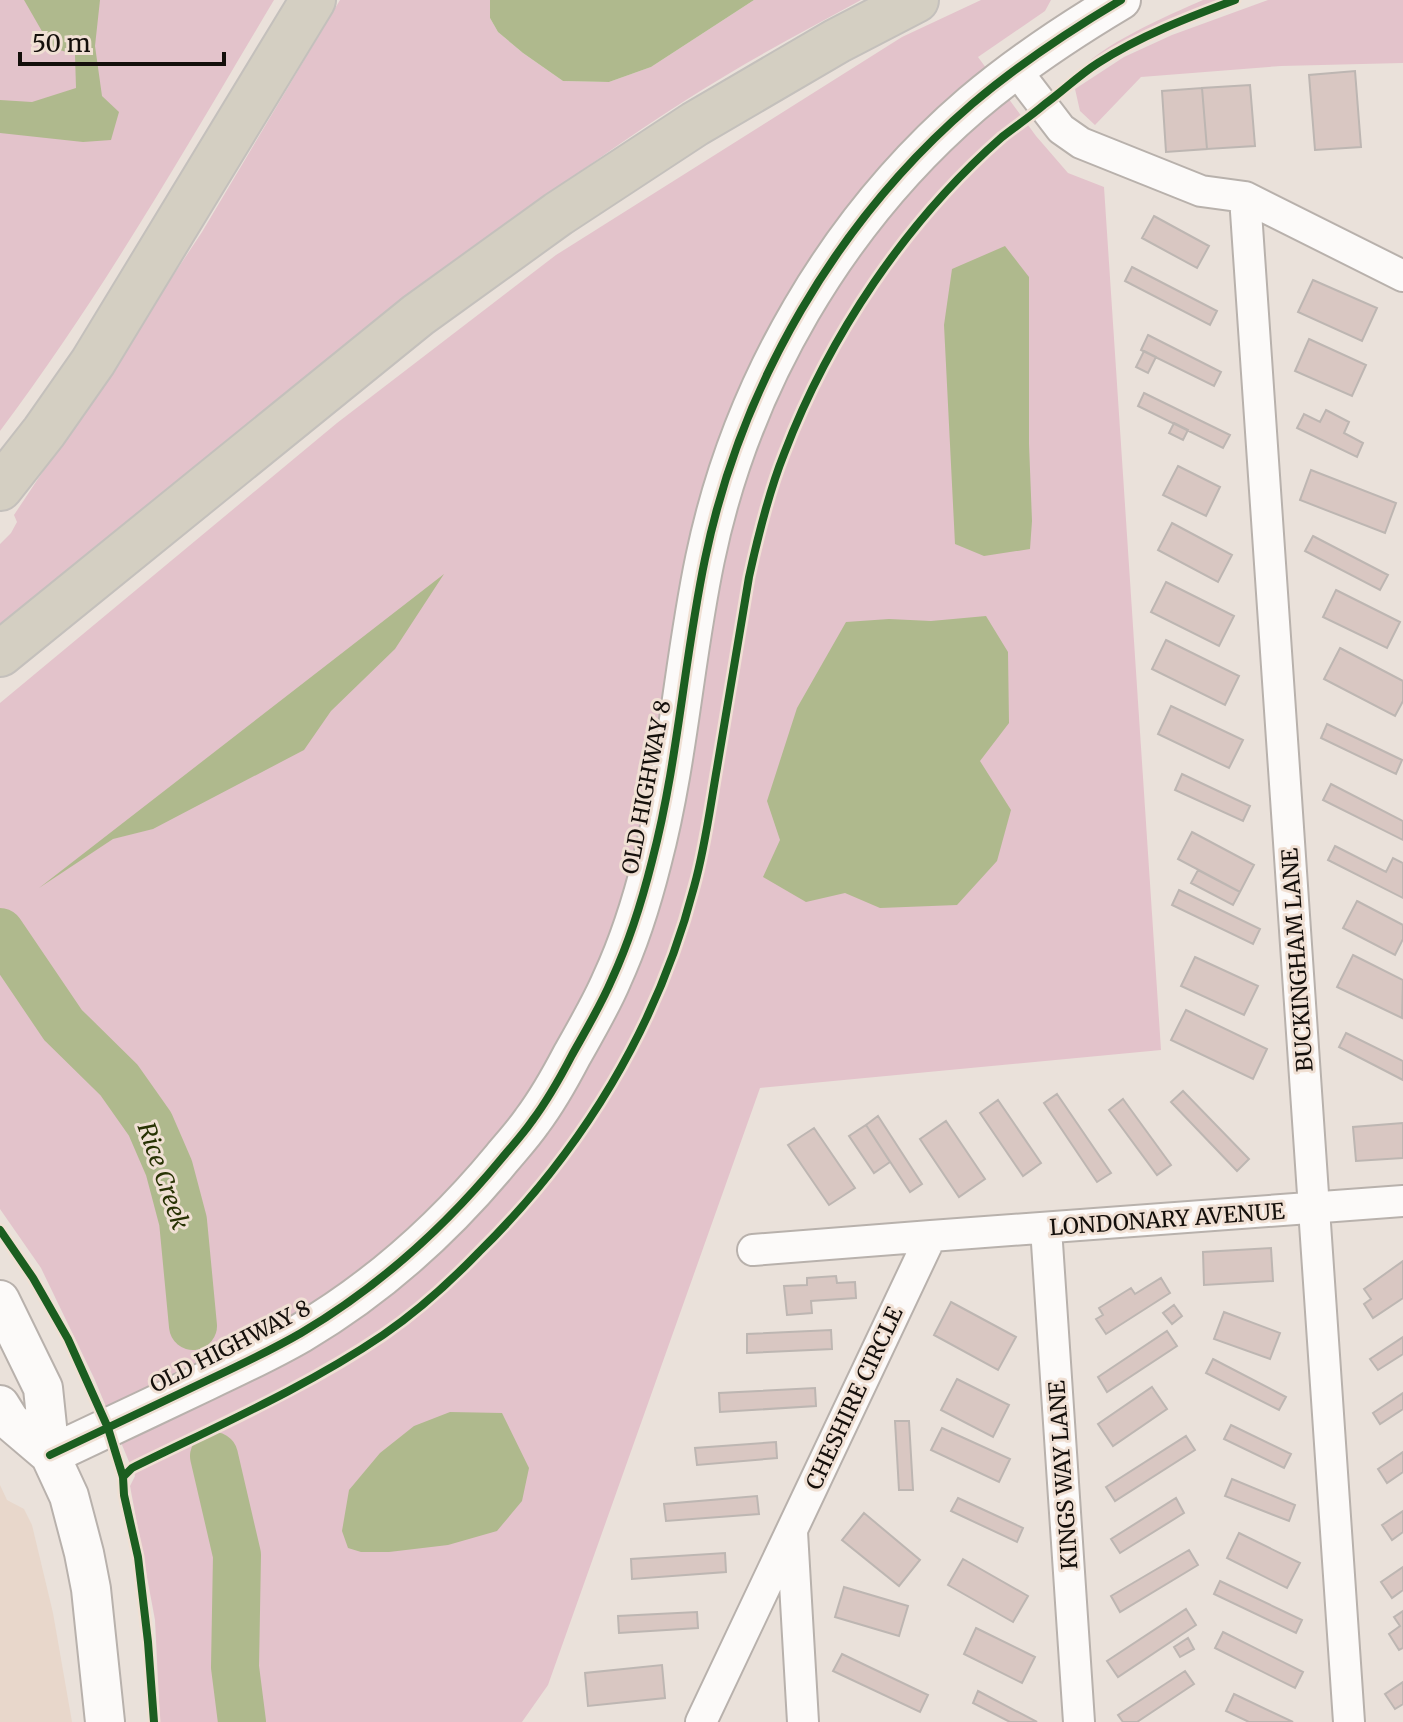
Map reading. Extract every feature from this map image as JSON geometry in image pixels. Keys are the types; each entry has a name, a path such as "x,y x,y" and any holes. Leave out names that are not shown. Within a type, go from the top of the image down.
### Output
{"highway":[{"path":"0,488 93,362 313,0"},
{"path":"0,654 418,315 558,214 695,124 837,41 916,0"}],"street":[{"name":"OLD HIGHWAY 8","path":"50,1455 299,1334 341,1307 378,1281 471,1196 532,1121 557,1082 612,980 635,920 653,860 711,531 733,456 757,396 800,312 853,231 930,144 1016,70 1121,0"},
{"path":"1016,70 1061,129 1081,143 1201,191 1245,197 1403,276"},
{"name":"BUCKINGHAM LANE","path":"1245,197 1349,1722"},
{"name":"LONDONARY AVENUE","path":"931,1236 1403,1201"},
{"name":"KINGS WAY LANE","path":"1046,1228 1079,1722"},
{"path":"753,1250 931,1236"},
{"name":"CHESHIRE CIRCLE","path":"701,1722 931,1236"},
{"path":"0,1300 43,1388 50,1455 69,1496 91,1589 105,1722"},
{"path":"0,1405 10,1421 50,1455"},
{"path":"792,1530 803,1722"}],"shaded area":[{"path":"0,0 274,0 109,273 0,431"},
{"path":"24,0 100,0 95,46 102,96 119,112 111,140 83,142 0,133 0,100 32,102 76,88 75,55 51,47"},
{"path":"340,0 490,0 490,18 498,32 563,81 609,82 651,67 754,0 861,0 707,87 519,215 0,632 0,544 17,522 14,515 202,232"},
{"path":"490,0 754,0 651,67 609,82 563,81 498,32 490,18"},
{"path":"981,0 1051,0 1045,11 978,57 1036,136 1068,173 1104,187 1161,1050 760,1088 548,1685 522,1722 160,1722 155,1620 130,1486 135,1476 94,1378 41,1268 0,1209 0,703 337,423 556,255 902,37"},
{"path":"1203,0 1227,0 1127,42 1076,75 1117,42"},
{"path":"1268,0 1403,0 1403,63 1281,66 1141,77 1095,125 1080,111 1075,89 1124,57 1172,35"},
{"path":"1005,246 1029,277 1032,521 1030,549 984,556 955,544 944,325 952,269"},
{"path":"444,574 395,649 331,711 304,750 153,829 113,839 39,888"},
{"path":"986,616 1008,652 1009,723 980,761 1011,810 997,861 957,905 880,908 845,893 806,902 763,877 780,840 767,801 797,708 846,622 889,619 931,621"},
{"path":"450,1412 502,1413 529,1468 522,1501 497,1531 448,1545 389,1552 361,1552 348,1548 342,1531 349,1490 380,1453 414,1426"},
{"path":"0,1485 7,1500 24,1509 32,1525 53,1613 72,1722 0,1722"}],"building":[{"path":"1355,71 1361,147 1315,150 1309,75"},
{"path":"1250,85 1255,146 1207,149 1202,88"},
{"path":"1202,88 1207,149 1166,152 1162,91"},
{"path":"1154,216 1209,246 1197,268 1142,238"},
{"path":"1132,267 1217,311 1210,325 1125,281"},
{"path":"1313,280 1377,308 1362,341 1298,312"},
{"path":"1148,335 1221,372 1214,386 1141,350"},
{"path":"1309,339 1366,365 1352,396 1295,371"},
{"path":"1144,351 1156,357 1148,373 1136,367"},
{"path":"1144,393 1230,435 1223,448 1138,406"},
{"path":"1326,410 1349,422 1344,433 1363,443 1357,457 1297,428 1304,414 1320,422"},
{"path":"1174,423 1188,430 1183,440 1169,433"},
{"path":"1178,466 1220,487 1206,516 1163,495"},
{"path":"1311,470 1396,503 1385,533 1300,500"},
{"path":"1172,523 1232,555 1218,582 1158,550"},
{"path":"1313,536 1388,575 1380,590 1305,551"},
{"path":"1166,582 1234,616 1219,646 1151,612"},
{"path":"1336,590 1400,622 1387,648 1323,617"},
{"path":"1166,640 1239,676 1225,705 1152,669"},
{"path":"1340,648 1403,681 1403,701 1395,716 1324,679"},
{"path":"1171,706 1243,740 1229,768 1158,734"},
{"path":"1327,724 1402,760 1396,774 1321,738"},
{"path":"1182,774 1250,806 1243,821 1175,790"},
{"path":"1331,784 1403,821 1403,840 1323,800"},
{"path":"1192,832 1254,865 1240,892 1178,859"},
{"path":"1335,846 1386,872 1393,858 1403,863 1403,898 1328,860"},
{"path":"1198,870 1240,892 1233,905 1191,883"},
{"path":"1179,890 1260,929 1253,944 1172,905"},
{"path":"1357,901 1403,925 1403,939 1395,955 1343,928"},
{"path":"1353,955 1403,980 1402,1018 1337,987"},
{"path":"1195,957 1258,986 1244,1015 1181,986"},
{"path":"1186,1010 1267,1049 1253,1079 1171,1040"},
{"path":"1346,1033 1403,1061 1403,1080 1339,1047"},
{"path":"1183,1091 1249,1159 1237,1171 1171,1102"},
{"path":"1057,1094 1111,1173 1097,1182 1044,1103"},
{"path":"1123,1099 1171,1165 1157,1175 1109,1110"},
{"path":"998,1100 1041,1163 1023,1176 980,1113"},
{"path":"878,1116 922,1184 910,1192 866,1125"},
{"path":"946,1121 985,1179 959,1197 920,1139"},
{"path":"1403,1123 1403,1158 1356,1161 1353,1127"},
{"path":"866,1125 890,1162 874,1173 849,1136"},
{"path":"814,1128 855,1188 829,1205 788,1145"},
{"path":"1271,1248 1273,1281 1204,1285 1203,1252"},
{"path":"1403,1261 1403,1298 1373,1318 1364,1304 1371,1299 1364,1289"},
{"path":"836,1276 837,1283 855,1282 856,1298 811,1301 812,1313 787,1315 784,1286 807,1285 807,1278"},
{"path":"1161,1278 1170,1293 1106,1334 1096,1319 1103,1315 1099,1308 1131,1288 1135,1294"},
{"path":"951,1302 1016,1337 998,1370 934,1335"},
{"path":"1174,1305 1182,1316 1172,1324 1163,1313"},
{"path":"1224,1312 1280,1333 1270,1359 1214,1339"},
{"path":"831,1330 832,1349 747,1353 747,1334"},
{"path":"1167,1331 1177,1346 1107,1392 1098,1377"},
{"path":"1403,1337 1403,1354 1378,1370 1370,1359"},
{"path":"1213,1359 1286,1397 1279,1410 1206,1373"},
{"path":"957,1379 1009,1405 993,1437 941,1410"},
{"path":"1152,1387 1167,1409 1113,1446 1098,1424"},
{"path":"815,1388 816,1406 720,1412 719,1393"},
{"path":"1403,1393 1403,1409 1380,1424 1373,1413"},
{"path":"895,1421 909,1421 913,1490 899,1490"},
{"path":"1231,1425 1291,1454 1284,1468 1224,1439"},
{"path":"942,1428 1010,1459 999,1482 931,1450"},
{"path":"1186,1436 1195,1450 1115,1501 1106,1487"},
{"path":"776,1442 777,1458 697,1465 695,1448"},
{"path":"1403,1452 1403,1472 1387,1483 1378,1469"},
{"path":"1232,1479 1295,1505 1289,1521 1225,1496"},
{"path":"757,1496 759,1514 666,1521 664,1504"},
{"path":"958,1498 1023,1528 1017,1542 951,1511"},
{"path":"1176,1498 1184,1513 1120,1553 1111,1539"},
{"path":"1403,1511 1403,1532 1392,1540 1382,1525"},
{"path":"864,1513 920,1560 899,1586 842,1540"},
{"path":"1239,1533 1300,1563 1287,1588 1227,1558"},
{"path":"1189,1550 1198,1565 1120,1612 1111,1596"},
{"path":"725,1553 726,1572 632,1579 631,1559"},
{"path":"963,1559 1028,1596 1013,1622 948,1585"},
{"path":"1403,1567 1403,1590 1392,1598 1381,1582"},
{"path":"1220,1581 1302,1620 1296,1633 1214,1594"},
{"path":"844,1587 908,1606 899,1636 835,1617"},
{"path":"1186,1609 1196,1625 1118,1677 1107,1661"},
{"path":"1403,1611 1403,1648 1399,1650 1389,1634 1400,1626 1394,1617"},
{"path":"697,1612 698,1628 619,1633 618,1616"},
{"path":"976,1628 1035,1657 1022,1683 964,1654"},
{"path":"1223,1632 1303,1672 1295,1688 1215,1648"},
{"path":"1188,1638 1194,1649 1180,1657 1174,1647"},
{"path":"842,1654 928,1695 920,1712 833,1671"},
{"path":"662,1665 665,1698 588,1706 585,1673"},
{"path":"1185,1671 1194,1684 1137,1722 1123,1722 1118,1715"},
{"path":"1403,1682 1403,1704 1395,1709 1385,1694"},
{"path":"978,1691 1037,1722 1010,1722 973,1703"},
{"path":"1234,1694 1293,1722 1249,1722 1226,1711"}],"waterway":[{"name":"Rice Creek","path":"0,932 63,1025 119,1080 150,1124 169,1168 183,1221 193,1326"},
{"name":"Rice Creek","path":"214,1456 237,1555 235,1667 242,1722"}],"cycle path":[{"path":"50,1455 254,1358 329,1315 383,1276 433,1232 529,1126 603,998 624,951 661,824 705,559 721,494 743,431 770,369 801,310 878,200 923,150 1007,76 1121,0"},
{"path":"123,1477 132,1468 323,1372 396,1326 468,1263 551,1172 612,1084 660,988 679,938 704,843 749,577 764,515 778,469 802,410 847,324 903,243 934,205 1002,137 1114,53 1165,28 1235,0"},
{"path":"0,1230 33,1278 68,1339 108,1428 123,1477 138,1557 154,1722"}]}
